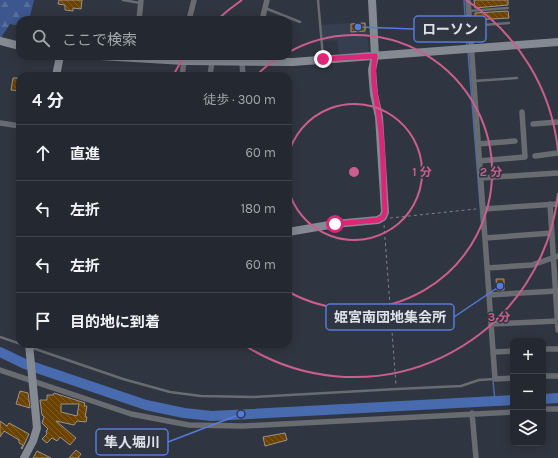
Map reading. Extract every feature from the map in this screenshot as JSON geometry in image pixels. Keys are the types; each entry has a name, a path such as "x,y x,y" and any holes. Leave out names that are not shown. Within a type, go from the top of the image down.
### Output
{"street":[{"path":"190,16 194,0"},
{"path":"263,16 267,0"},
{"path":"292,231 335,224 378,220 383,217 385,212 379,117 374,94 372,70 375,56 372,0"},
{"path":"468,0 493,352 496,379 510,378"},
{"path":"139,16 141,2"},
{"path":"0,41 16,45"},
{"path":"274,60 293,62 558,42"},
{"path":"57,72 59,60"},
{"path":"182,72 183,60"},
{"path":"210,72 212,60"},
{"path":"222,60 242,62 248,60"},
{"path":"242,62 243,72"},
{"path":"479,161 525,156 522,112"},
{"path":"533,124 558,122"},
{"path":"0,123 16,125"},
{"path":"478,144 515,141"},
{"path":"535,156 558,153"},
{"path":"480,178 558,173"},
{"path":"550,204 552,233 556,257 558,330"},
{"path":"483,209 558,204"},
{"path":"485,238 552,233"},
{"path":"487,268 532,265 556,257"},
{"path":"489,296 556,291"},
{"path":"491,324 558,321"},
{"path":"24,458 37,428 34,381 29,348"},
{"path":"546,349 558,348"},
{"path":"493,352 510,351"},
{"path":"0,370 131,414 189,425 243,426 510,412"},
{"path":"546,376 558,376"},
{"path":"546,410 558,409"},
{"path":"472,413 476,458"}],"lane":[{"path":"123,0 141,2"},
{"path":"318,0 323,59"},
{"path":"264,8 285,16"},
{"path":"469,11 508,8"},
{"path":"292,19 300,22"},
{"path":"470,26 509,23"},
{"path":"474,81 517,78"},
{"path":"0,337 16,341"},
{"path":"37,348 130,381 170,392 193,395 253,397 397,390 461,386 479,380 496,379"}],"path":[{"path":"397,390 383,217 483,209"}],"shaded area":[{"path":"366,22 369,53 339,56 337,40 322,41 321,25"}],"green space":[{"path":"0,0 34,0 30,16 16,16 16,25 10,24 0,39"}],"building":[{"path":"59,0 82,0 81,9 73,8 73,11 65,10 65,5 58,4"},
{"path":"474,0 508,0 508,5 475,8"},
{"path":"508,11 509,18 475,20 475,13"},
{"path":"365,23 365,31 351,32 351,24"},
{"path":"13,78 16,78 16,91 11,90"},
{"path":"496,279 504,279 504,290 497,290"},
{"path":"20,391 28,393 30,408 16,404"},
{"path":"54,393 85,403 84,406 87,406 85,417 87,417 86,422 77,421 74,425 56,421 76,438 70,445 60,437 57,441 52,438 47,443 42,439 47,434 46,431 48,429 42,423 44,417 42,415 40,400 47,400 47,395 53,395","holes":["61,404 79,404 77,416 61,412"]},
{"path":"0,421 7,426 9,423 29,434 22,449 21,448 23,445 19,443 19,440 4,431 0,437"},
{"path":"285,433 287,440 265,446 263,437"},
{"path":"76,450 81,454 78,458 69,458"},
{"path":"37,451 51,458 33,458"}],"waterway":[{"path":"464,0 467,46"},
{"path":"468,52 482,229"},
{"path":"0,352 25,364 146,405 184,413 212,416 510,400"},
{"path":"493,381 495,401"},
{"path":"546,399 558,398"}],"place":[{"name":"ローソン","path":"358,27"},
{"name":"姫宮南団地集会所","path":"500,286"},
{"name":"隼人堀川","path":"241,414"}],"route":[{"path":"323,59 375,56 372,70 374,94 379,117 385,212 383,217 378,220 335,224"}]}
